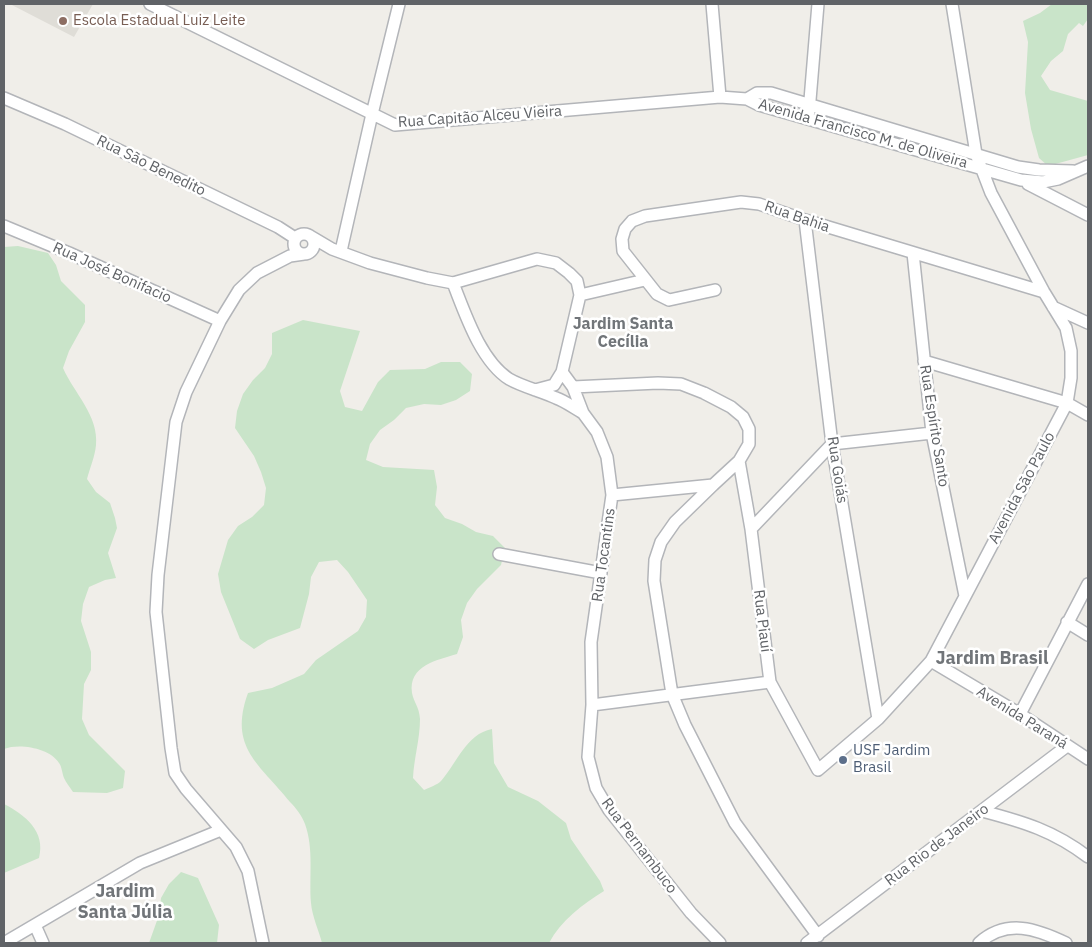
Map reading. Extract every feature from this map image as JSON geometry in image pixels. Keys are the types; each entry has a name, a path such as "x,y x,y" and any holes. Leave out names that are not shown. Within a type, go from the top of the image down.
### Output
{"street":[{"name":"Rua Capitão Alceu Vieira","path":"150,4 395,125 720,97 747,99"},
{"path":"336,250 399,4"},
{"path":"712,4 720,97"},
{"path":"808,119 818,4"},
{"name":"Avenida São Paulo","path":"818,770 878,719 931,661 1067,403 1071,378 1072,351 1066,328 1044,292 991,193 981,169 976,154 952,4"},
{"name":"Avenida Francisco M. de Oliveira","path":"747,99 757,93 771,93 1023,167 1039,170 1074,171"},
{"name":"Rua São Benedito","path":"4,98 74,128 278,227 293,247"},
{"name":"Avenida Francisco M. de Oliveira","path":"747,99 759,105 1022,180 1043,182 1058,179 1088,166"},
{"path":"1023,167 1022,180 1088,215"},
{"name":"Rua Bahia","path":"715,290 669,300 656,294 623,251 622,239 625,229 632,221 644,216 742,202 759,204 913,254 1044,292"},
{"name":"Rua Goiás","path":"805,220 832,444 878,719"},
{"name":"Rua José Bonifacio","path":"4,226 220,320"},
{"path":"263,943 248,871 236,847 186,789 176,773 171,748 156,612 158,575 176,422 186,392 220,320 239,290 257,273 293,247 302,234 370,263 453,283 538,259 556,264 570,273 577,281 580,295 562,372 554,385 535,390"},
{"path":"308,253 314,243 310,236"},
{"path":"293,247 308,253 336,250"},
{"name":"Rua Espírito Santo","path":"913,254 932,433 965,596"},
{"path":"580,295 645,280"},
{"name":"Rua Tocantins","path":"453,283 473,333 483,351 508,379 558,398 583,413"},
{"path":"1053,307 1088,323"},
{"path":"924,361 1067,403 1088,415"},
{"name":"Rua Tocantins","path":"562,372 573,387 583,413 597,432 607,457 612,495 591,642 592,705"},
{"path":"573,387 658,383 681,384 731,407 743,417 749,429 748,444 739,461 675,522 661,542 655,560 654,581 672,694 685,725 735,823 818,936"},
{"path":"751,529 832,444 932,433"},
{"name":"Rua Piauí","path":"739,461 751,529 770,682 818,770"},
{"path":"612,495 713,485"},
{"path":"499,554 601,573"},
{"path":"1020,714 1088,584"},
{"path":"1067,622 1088,634"},
{"name":"Avenida Paraná","path":"931,661 1020,714 1088,759"},
{"path":"592,705 770,682"},
{"name":"Rua Pernambuco","path":"592,705 588,756 596,788 608,810 691,913 720,943"},
{"name":"Rua Rio de Janeiro","path":"807,943 1067,746"},
{"path":"982,811 1023,821 1059,837 1088,857"},
{"path":"4,943 140,863 221,830"},
{"path":"35,925 43,943"},
{"path":"979,943 991,934 1009,929 1032,928 1066,943"}],"shaded area":[{"name":"Escola Estadual Luiz Leite","path":"10,4 93,4 74,37"}],"green space":[{"path":"1052,4 1088,4 1088,19 1083,26 1079,23 1068,34 1063,51 1051,61 1041,76 1050,90 1088,101 1088,155 1048,166 1039,158 1031,129 1025,93 1028,42 1023,21 1040,13"},
{"path":"18,246 48,253 56,265 61,281 85,305 85,322 69,351 63,368 94,424 96,445 87,479 96,492 110,503 117,528 108,553 116,578 105,580 89,587 83,604 81,621 91,652 91,670 84,684 82,719 89,735 125,771 123,788 107,793 73,792 65,780 59,763 55,758 42,750 26,747 4,749 4,247"},
{"path":"303,320 360,331 340,391 345,407 362,411 378,382 390,370 425,369 441,362 460,362 472,374 470,391 456,400 441,405 424,404 406,408 380,430 370,444 366,460 383,467 434,470 437,487 435,505 445,518 462,524 476,532 493,536 505,548 501,565 477,589 467,603 461,620 463,637 457,654 426,665 415,676 412,684 412,693 420,719 413,778 424,790 438,784 469,743 483,732 492,729 494,763 508,787 538,801 566,823 571,839 600,881 604,891 566,920 549,943 322,943 312,908 310,853 305,824 297,809 250,754 242,728 243,712 248,693 272,688 304,674 316,660 358,631 366,617 367,600 348,572 337,560 319,562 311,577 309,594 300,628 268,640 254,649 240,639 221,592 218,574 228,540 238,526 252,517 264,505 266,488 254,456 235,428 237,411 243,394 265,368 272,354 272,333"},
{"path":"4,804 19,813 32,825 37,832 40,848 39,858 4,873"},
{"path":"181,872 198,878 219,925 217,943 149,943 159,915 161,898 169,884"}],"place":[{"name":"Escola Estadual Luiz Leite","path":"63,21"},
{"name":"USF Jardim Brasil","path":"843,760"}],"district":[{"name":"Jardim Santa Cecília","path":"623,333"},
{"name":"Jardim Brasil","path":"992,659"},
{"name":"Jardim Santa Júlia","path":"125,902"}]}
